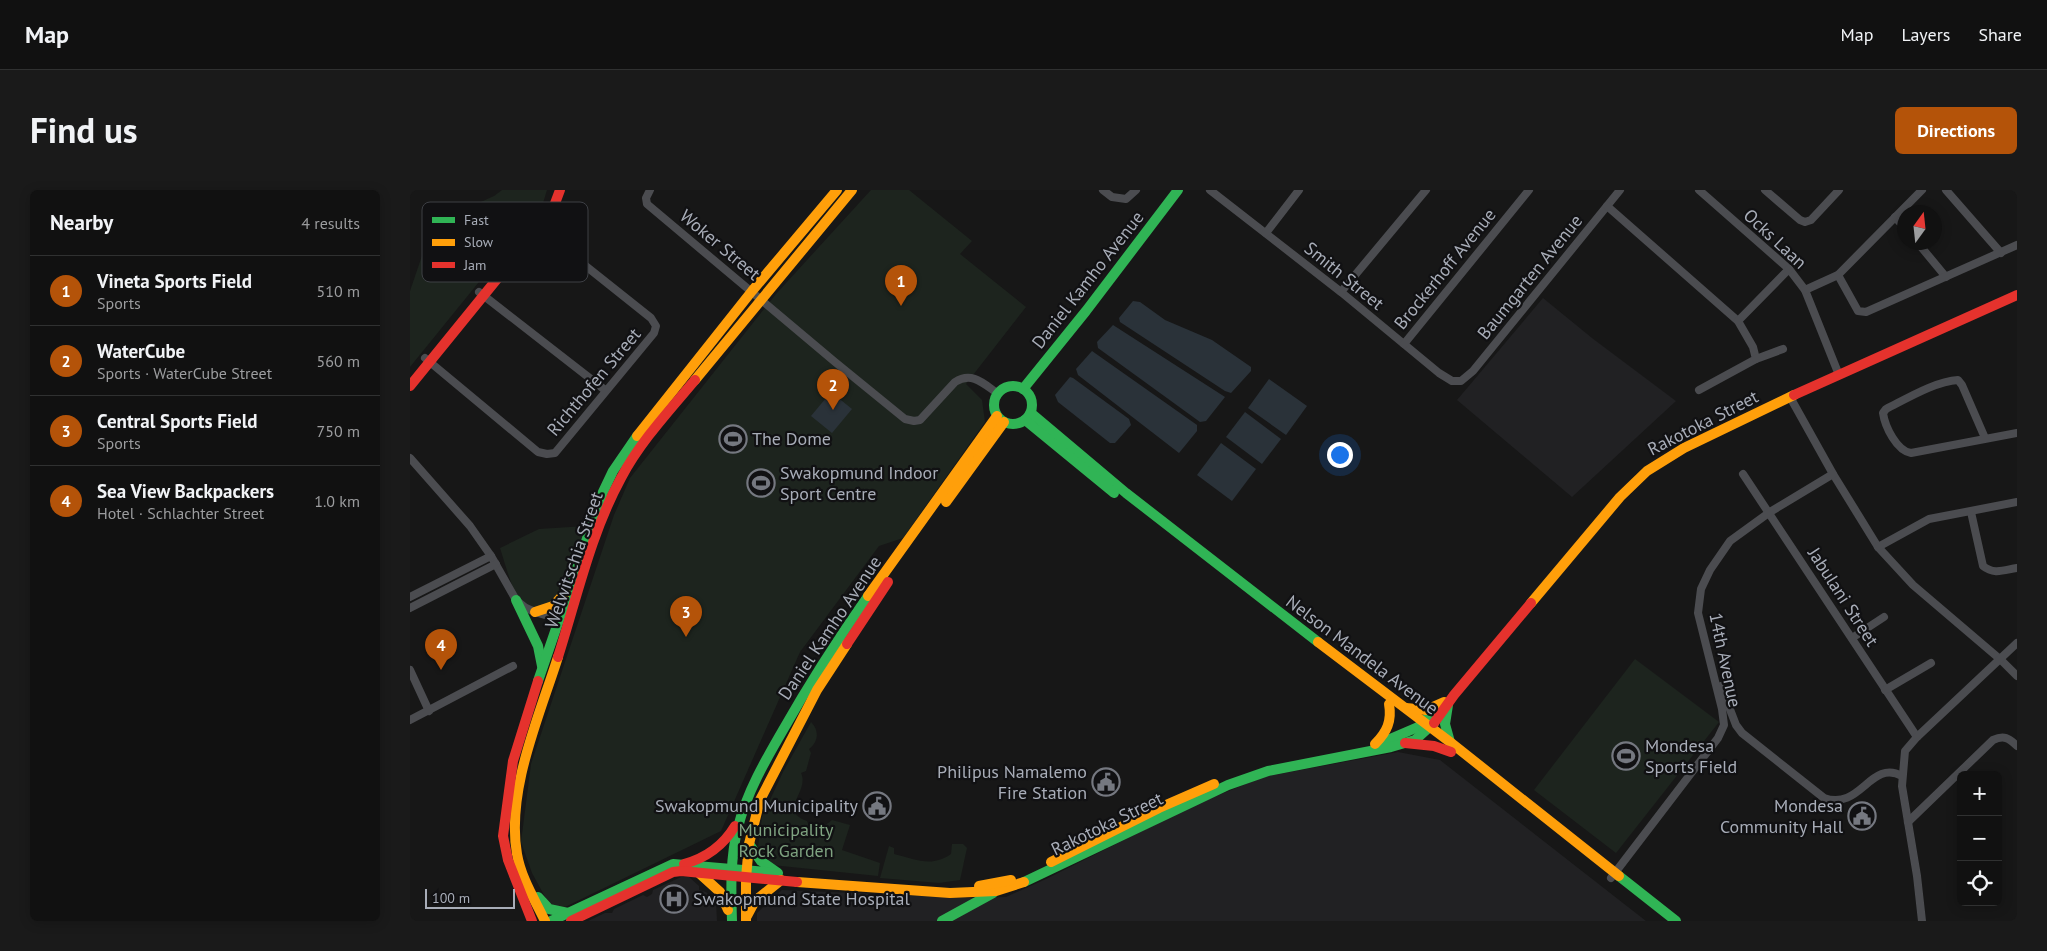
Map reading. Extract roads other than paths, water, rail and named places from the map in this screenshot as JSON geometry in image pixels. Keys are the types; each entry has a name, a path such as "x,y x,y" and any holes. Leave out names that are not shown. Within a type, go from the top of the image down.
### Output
{"street":[{"path":"548,202 554,190"},
{"path":"556,202 560,190"},
{"name":"Woker Street","path":"650,190 646,198 647,204 906,419 920,420 955,382 962,378 970,377 979,380 997,393"},
{"name":"Welwitschia Street","path":"532,921 508,860 504,836 506,805 514,761 558,619 595,511 613,471 645,424 752,291 837,190"},
{"name":"Welwitschia Street","path":"545,921 523,875 517,855 515,836 516,807 524,764 603,515 622,476 653,431 852,190"},
{"path":"1104,190 1112,197 1126,200 1136,190"},
{"name":"Daniel Kamho Avenue","path":"1023,389 1086,311 1178,190"},
{"name":"Smith Street","path":"1210,190 1341,292 1439,373 1452,381 1461,381"},
{"path":"1266,234 1300,190"},
{"path":"1341,292 1426,190"},
{"name":"Brockerhoff Avenue","path":"1404,344 1529,190"},
{"name":"Baumgarten Avenue","path":"1461,381 1472,371 1620,190"},
{"name":"Ocks Laan","path":"1699,190 1789,269 1805,290 1839,375"},
{"path":"1765,190 1805,222 1810,220 1839,190"},
{"path":"1805,290 1838,275 1922,190"},
{"path":"1946,190 2001,252"},
{"path":"1607,206 1738,321 1753,348 1756,359"},
{"path":"1838,275 1861,312 1893,301 2017,245"},
{"path":"1924,250 1946,277"},
{"name":"Richthofen Street","path":"428,360 538,452 555,453 605,390 654,334 656,326 652,318 588,267"},
{"path":"1738,321 1789,269"},
{"path":"410,386 428,360 491,282"},
{"path":"482,294 605,390"},
{"name":"Rakotoka Street","path":"780,876 950,893 996,891 1021,884 1241,780 1268,771 1404,744 1425,728 1454,695 1614,504 1641,476 1661,461 1790,397 2017,295"},
{"path":"1699,390 1756,359 1783,349"},
{"path":"410,376 428,360"},
{"path":"1985,438 1962,385 1958,380 1951,380 1922,391 1886,409 1883,413 1884,420 1900,448 1905,452 1911,453 2017,433"},
{"path":"1009,386 1023,389 1032,400 1028,416 1015,424 1001,419 994,406 997,393 1009,386"},
{"path":"1790,397 1833,474 1878,547 1913,586 2001,660 2017,676"},
{"name":"Nelson Mandela Avenue","path":"1028,416 1207,567 1389,704 1425,728 1613,875 1676,921"},
{"name":"Nelson Mandela Avenue","path":"1028,416 1221,568 1405,708 1425,728"},
{"name":"Daniel Kamho Avenue","path":"731,921 730,872 743,811 757,777 824,661 1001,419"},
{"name":"Daniel Kamho Avenue","path":"746,919 749,844 760,800 817,690 883,589 1001,419"},
{"path":"410,458 470,526 496,564 538,646 542,672"},
{"name":"Jabulani Street","path":"1743,474 1770,512 1916,737"},
{"name":"14th Avenue","path":"1613,875 1718,738 1724,725 1722,709 1698,613 1701,589 1710,570 1730,542 1770,512 1833,474"},
{"path":"1878,547 1929,519 2017,502"},
{"path":"1971,512 1983,566 1989,571 1996,572 2017,568"},
{"path":"410,597 491,556"},
{"path":"410,608 496,564"},
{"path":"535,612 553,606 562,598 569,586"},
{"path":"516,600 526,608 558,619 564,638"},
{"path":"558,619 573,608"},
{"path":"1852,638 1884,618"},
{"path":"1922,921 1902,776 1905,751 1916,737 2001,660 2017,643"},
{"path":"1709,656 1736,726 1742,733 1824,798 1834,801 1845,800 1880,774 1894,772 1902,776"},
{"path":"1885,690 1931,662"},
{"path":"410,720 513,666"},
{"path":"410,670 428,711"},
{"path":"1375,744 1389,727 1391,718 1389,704"},
{"path":"1404,744 1450,747 1445,724 1446,704 1425,711 1405,708"},
{"name":"Rakotoka Street","path":"730,872 954,886 983,886 1005,881 1042,866 1159,808 1243,772 1270,764 1375,744 1425,728"},
{"path":"1908,822 1994,740 1999,737 2006,737 2017,746"},
{"path":"532,892 549,909 570,917 666,867 700,859 719,846 730,834 743,811"},
{"path":"746,919 756,902 780,876 759,861 749,844"},
{"path":"684,864 730,872"},
{"path":"551,921 570,917 674,872 682,870 699,873 730,872"},
{"path":"699,873 724,898 731,921"},
{"name":"Nelson Mandela Avenue","path":"1613,875 1664,921"},
{"path":"942,921 996,891"}],"place":[{"name":"Vineta Sports Field","path":"901,306"},
{"name":"WaterCube","path":"833,410"},
{"name":"The Dome","path":"733,439"},
{"name":"Swakopmund Indoor Sport Centre","path":"761,483"},
{"name":"Central Sports Field","path":"686,637"},
{"name":"Sea View Backpackers","path":"441,670"},
{"name":"Mondesa Sports Field","path":"1626,756"},
{"name":"Philipus Namalemo Fire Station","path":"1106,782"},
{"name":"Swakopmund Municipality","path":"877,806"},
{"name":"Mondesa Community Hall","path":"1862,816"},
{"name":"Swakopmund State Hospital","path":"674,899"}],"park label":[{"name":"Municipality Rock Garden","path":"786,840"}]}
